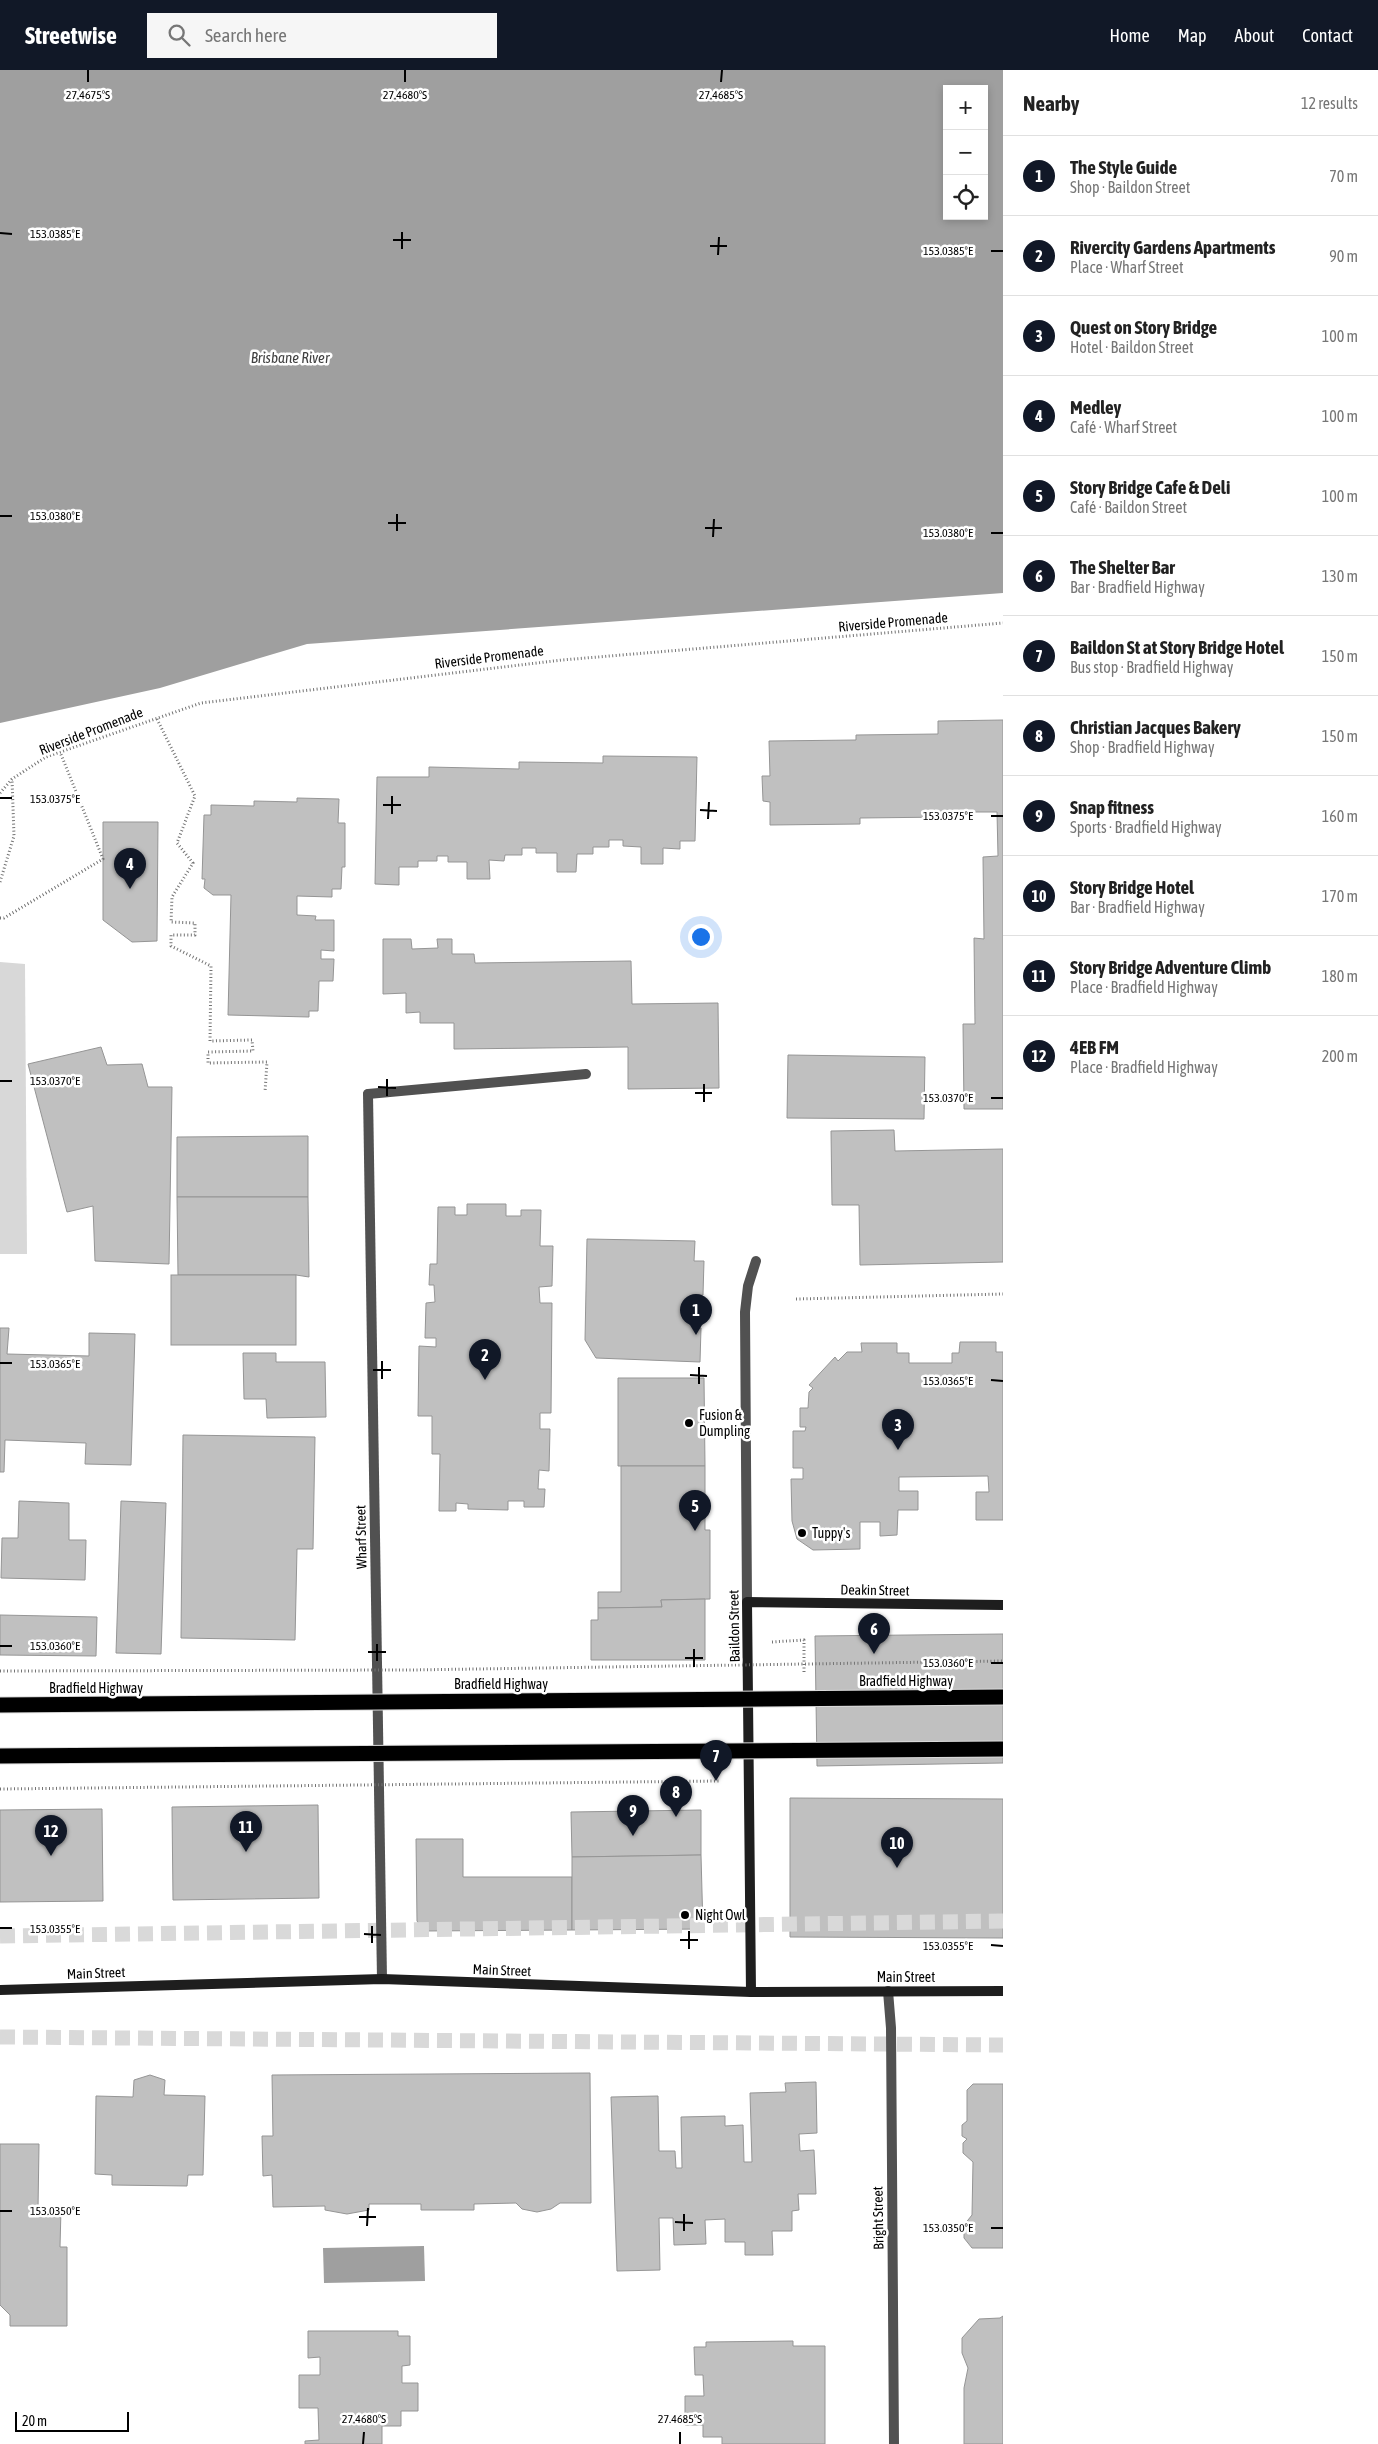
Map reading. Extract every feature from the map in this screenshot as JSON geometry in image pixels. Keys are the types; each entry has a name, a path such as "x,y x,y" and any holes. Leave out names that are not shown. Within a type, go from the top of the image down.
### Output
{"highway":[{"name":"Bradfield Highway","path":"0,1705 1003,1697"},
{"path":"0,1756 1003,1749"}],"street":[{"name":"Wharf Street","path":"382,1979 368,1094 586,1074"},
{"name":"Baildon Street","path":"751,1992 746,1312 748,1286 756,1261"},
{"name":"Deakin Street","path":"747,1602 1003,1605"},
{"name":"Main Street","path":"0,1990 382,1979 751,1992 1003,1991"},
{"name":"Bright Street","path":"888,1991 891,2028 894,2444"}],"path":[{"name":"Riverside Promenade","path":"0,793 12,779 46,757 201,703 562,660 1003,623"},
{"path":"157,718 195,796 177,843 193,863 172,897 172,922 195,922 195,935 171,935 171,946 211,966 210,1041 252,1040 254,1051 208,1052 208,1063 267,1062 265,1092"},
{"path":"0,918 4,918 103,859 60,752"},
{"path":"0,882 14,836 12,779"},
{"path":"796,1298 1003,1294"},
{"path":"748,1643 804,1640 805,1698"},
{"path":"0,1671 410,1670 1003,1661"},
{"path":"0,1789 725,1781"}],"shaded area":[{"path":"0,962 25,964 27,1254 0,1254"}],"water":[{"name":"Brisbane River","path":"0,70 1003,70 1003,593 307,644 160,688 0,723"},
{"path":"424,2246 425,2281 324,2283 323,2248"}],"building":[{"path":"1003,720 1003,1109 964,1109 963,1024 975,1024 974,938 984,939 983,857 998,856 997,812 948,812 948,817 860,818 860,824 770,825 770,802 763,801 762,776 770,776 769,741 856,740 856,735 938,734 938,721"},
{"path":"603,756 697,757 695,841 680,841 680,849 663,848 663,864 641,864 641,847 623,846 623,840 609,840 609,847 593,847 593,854 577,854 576,872 557,872 557,853 536,853 536,848 522,848 522,855 505,855 504,861 489,860 490,879 467,879 467,862 448,862 448,856 437,856 437,861 418,861 418,867 399,867 399,885 375,884 377,777 429,777 429,767 519,769 519,762 603,763"},
{"path":"297,798 339,799 338,823 345,823 345,867 342,867 341,889 332,889 332,897 297,896 297,915 316,916 315,920 334,920 334,951 321,950 321,959 334,959 333,981 319,981 318,1011 309,1011 309,1017 228,1015 231,895 213,895 204,888 205,879 202,879 204,815 211,815 211,805 254,806 254,801 297,802"},
{"path":"103,822 158,822 157,941 132,942 103,920"},
{"path":"383,939 411,939 412,949 438,948 437,939 452,939 452,954 474,954 475,963 631,961 632,1004 718,1003 719,1088 628,1089 628,1047 454,1049 454,1023 420,1023 420,1012 406,1013 406,993 383,994"},
{"path":"101,1047 107,1065 142,1064 148,1087 172,1087 169,1264 95,1261 93,1206 67,1212 28,1064"},
{"path":"788,1055 925,1057 924,1119 787,1118"},
{"path":"894,1130 895,1151 1003,1149 1003,1262 860,1265 859,1205 832,1205 831,1131"},
{"path":"308,1136 308,1197 177,1197 177,1137"},
{"path":"177,1197 308,1197 309,1277 296,1275 178,1275"},
{"path":"467,1204 506,1204 506,1216 521,1216 521,1210 541,1210 540,1246 553,1246 552,1286 539,1287 540,1303 552,1303 551,1413 540,1413 540,1429 550,1429 549,1471 539,1470 538,1489 545,1489 544,1507 524,1507 524,1501 508,1501 508,1510 468,1509 468,1504 456,1503 456,1511 439,1511 440,1454 432,1454 432,1416 418,1416 419,1346 436,1347 436,1338 425,1338 426,1303 435,1302 434,1285 429,1285 430,1264 437,1264 438,1207 455,1207 455,1215 467,1215"},
{"path":"587,1239 695,1241 694,1261 704,1261 703,1295 694,1295 693,1328 701,1328 700,1362 596,1358 585,1340"},
{"path":"171,1275 296,1275 296,1345 171,1345"},
{"path":"0,1328 9,1328 7,1354 89,1356 89,1333 135,1334 131,1465 85,1464 86,1443 5,1440 4,1472 0,1472"},
{"path":"960,1342 996,1342 996,1352 1003,1352 1003,1520 976,1520 976,1492 989,1492 988,1476 899,1477 899,1491 918,1491 918,1510 898,1510 897,1535 880,1536 880,1522 860,1522 860,1549 813,1550 797,1539 792,1521 791,1479 803,1479 803,1468 793,1468 793,1431 805,1431 806,1427 800,1427 800,1408 808,1408 809,1392 813,1388 809,1385 835,1357 838,1361 847,1352 862,1352 861,1343 897,1343 897,1353 909,1353 909,1363 952,1363 952,1353 959,1353"},
{"path":"243,1353 276,1353 276,1362 325,1362 326,1417 267,1418 266,1399 244,1399"},
{"path":"618,1378 704,1378 705,1466 618,1466"},
{"path":"183,1435 315,1437 313,1549 297,1549 295,1640 181,1638"},
{"path":"621,1466 705,1466 705,1530 710,1530 710,1599 661,1600 662,1607 598,1608 598,1592 621,1592"},
{"path":"19,1501 69,1503 69,1540 86,1540 85,1580 1,1578 2,1538 18,1538"},
{"path":"121,1501 166,1503 161,1654 116,1653"},
{"path":"705,1599 705,1660 591,1660 591,1620 598,1620 598,1608 662,1607 661,1600"},
{"path":"0,1615 97,1617 96,1656 0,1655"},
{"path":"1003,1634 1003,1763 817,1766 815,1636"},
{"path":"790,1798 1003,1799 1003,1938 790,1937"},
{"path":"318,1805 319,1898 173,1900 172,1807"},
{"path":"102,1809 103,1901 0,1902 0,1810"},
{"path":"701,1810 701,1855 572,1857 571,1812"},
{"path":"416,1839 463,1839 463,1877 572,1877 572,1930 424,1931 417,1921"},
{"path":"701,1855 703,1929 572,1930 572,1857"},
{"path":"590,2073 591,2203 560,2203 551,2209 537,2212 522,2209 516,2203 474,2204 474,2210 421,2210 421,2204 369,2204 369,2210 347,2214 325,2210 325,2206 273,2207 272,2175 263,2176 262,2136 273,2136 272,2075"},
{"path":"150,2075 165,2080 164,2095 205,2096 203,2175 188,2175 187,2186 112,2185 112,2175 95,2174 96,2096 133,2097 134,2080"},
{"path":"816,2082 817,2133 799,2134 800,2151 814,2150 816,2194 798,2194 799,2210 792,2211 792,2231 772,2231 773,2255 745,2255 745,2242 725,2242 725,2219 705,2220 706,2244 674,2245 673,2218 659,2218 660,2270 617,2271 611,2097 658,2096 659,2151 675,2151 676,2168 682,2168 681,2117 725,2116 725,2126 743,2125 744,2162 752,2162 750,2093 786,2092 785,2083"},
{"path":"973,2084 1003,2084 1003,2248 972,2248 964,2238 964,2225 972,2215 973,2162 963,2153 963,2143 967,2139 962,2136 962,2125 967,2121 967,2090"},
{"path":"0,2144 39,2144 38,2209 61,2209 60,2247 67,2247 67,2326 10,2326 10,2315 0,2305"},
{"path":"1003,2316 1003,2444 964,2444 964,2388 968,2368 962,2353 962,2338 979,2319 1000,2318"},
{"path":"308,2331 398,2331 398,2336 410,2336 410,2365 402,2366 402,2383 418,2383 418,2411 401,2411 401,2426 382,2426 382,2444 305,2444 305,2441 319,2440 318,2408 299,2408 299,2375 320,2375 320,2357 308,2358"},
{"path":"793,2341 793,2346 825,2346 825,2444 722,2444 722,2437 703,2437 703,2425 685,2425 685,2396 704,2396 703,2375 695,2375 694,2347 706,2347 706,2342"}],"tunnel":[{"path":"0,1936 1003,1921"},
{"path":"0,2037 1003,2045"}],"place":[{"name":"Medley","path":"130,889"},
{"name":"The Style Guide","path":"696,1335"},
{"name":"Rivercity Gardens Apartments","path":"485,1380"},
{"name":"Fusion & Dumpling","path":"689,1423"},
{"name":"Quest on Story Bridge","path":"898,1450"},
{"name":"Story Bridge Cafe & Deli","path":"695,1531"},
{"name":"Tuppy's","path":"802,1533"},
{"name":"The Shelter Bar","path":"874,1654"},
{"name":"Baildon St at Story Bridge Hotel","path":"716,1781"},
{"name":"Christian Jacques Bakery","path":"676,1817"},
{"name":"Snap fitness","path":"633,1836"},
{"name":"Story Bridge Adventure Climb","path":"246,1852"},
{"name":"4EB FM","path":"51,1856"},
{"name":"Story Bridge Hotel","path":"897,1868"},
{"name":"Night Owl","path":"685,1915"}]}
